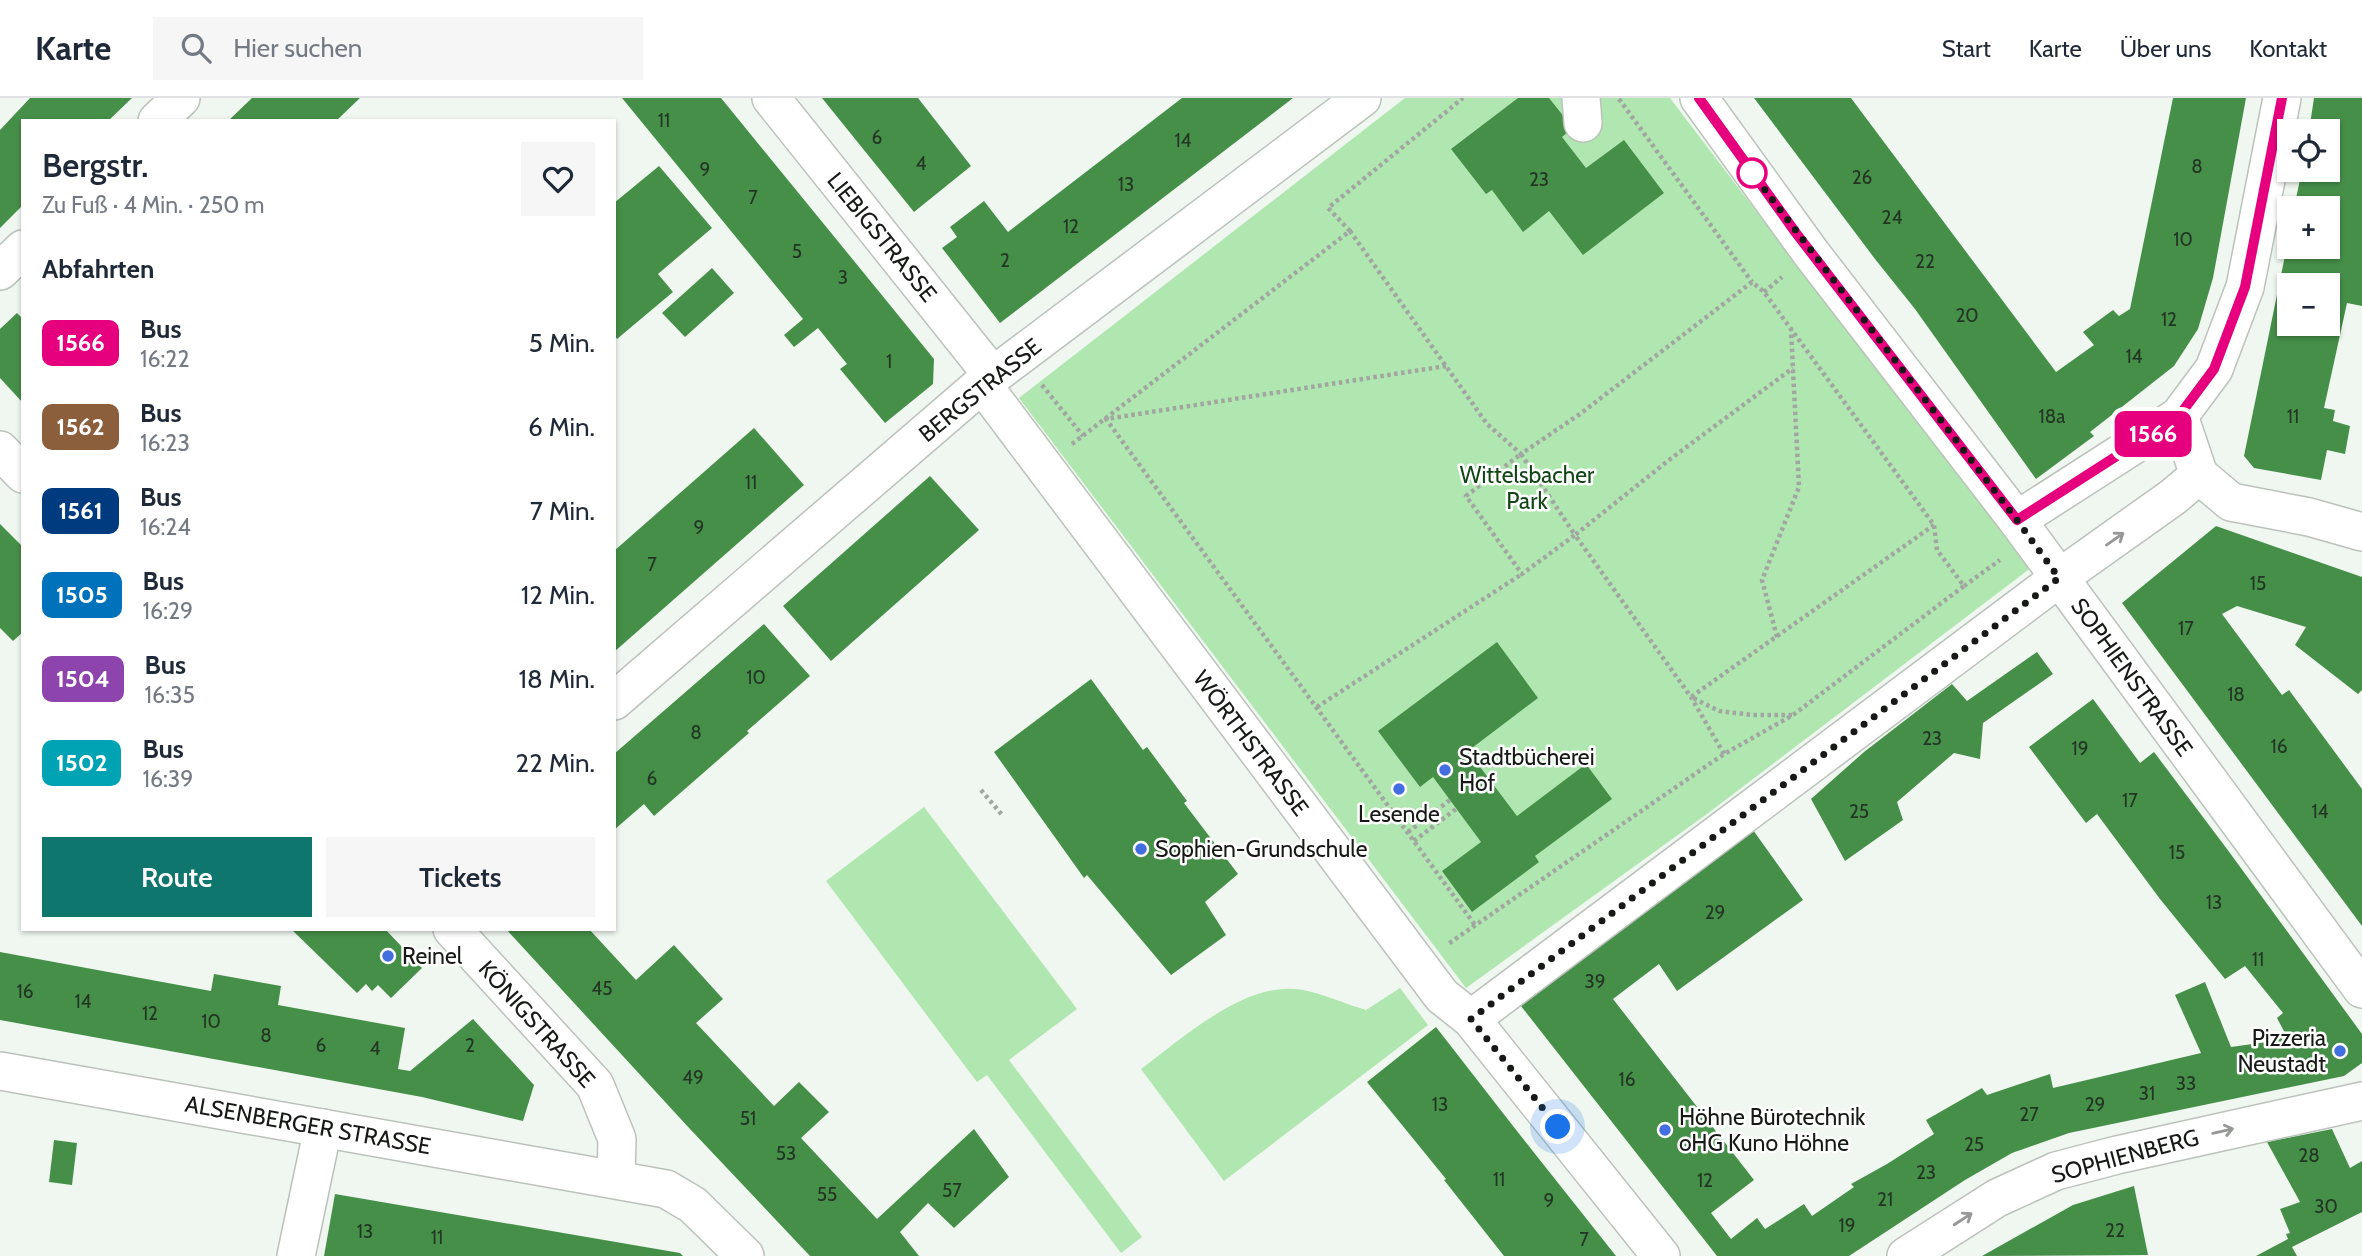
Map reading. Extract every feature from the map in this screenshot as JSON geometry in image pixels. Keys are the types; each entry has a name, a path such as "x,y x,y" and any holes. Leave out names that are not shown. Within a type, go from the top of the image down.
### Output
{"street":[{"path":"159,119 181,98"},
{"name":"LIEBIGSTRASSE","path":"771,98 998,372"},
{"name":"BERGSTRASSE","path":"616,699 998,372 1362,98"},
{"name":"SOPHIENSTRASSE","path":"1699,98 1796,233 2024,529 2362,989"},
{"path":"2024,529 2179,416 2214,369 2245,287 2282,98"},
{"path":"0,271 21,251"},
{"name":"WÖRTHSTRASSE","path":"998,372 1042,466 1442,996 1471,1019 1661,1256"},
{"path":"2179,416 2199,475 2231,502 2309,517 2362,532"},
{"path":"0,450 21,472"},
{"path":"1471,1019 2059,578 2174,497 2199,475"},
{"name":"KÖNIGSTRASSE","path":"455,931 595,1085 618,1139 616,1179"},
{"name":"ALSENBERGER STRASSE","path":"0,1071 616,1179"},
{"name":"SOPHIENBERG","path":"1906,1256 1997,1198 2056,1171 2362,1101"},
{"path":"296,1256 323,1128"},
{"path":"616,1179 666,1189 693,1205 745,1256"}],"path":[{"path":"1463,98 1328,208 1350,232 1488,424 1521,454 1575,536 1691,698 1724,754"},
{"path":"1619,98 1752,282 1764,292 1934,525 1937,550 1964,586"},
{"path":"1042,466 1350,232"},
{"path":"1522,574 1466,496 1580,414 1752,282"},
{"path":"1777,637 1762,580 1799,487 1791,329"},
{"path":"1106,419 1446,366"},
{"path":"1317,707 1522,574 1793,368"},
{"path":"998,372 1083,436"},
{"path":"1106,419 1475,925"},
{"path":"1691,698 1934,525"},
{"path":"1419,965 1724,754 1793,715 1964,586 2024,529"},
{"path":"1691,698 1719,711 1753,715 1793,715"},
{"path":"981,790 1003,816"},
{"path":"1408,832 1450,800"},
{"path":"1414,841 1456,809"}],"green space":[{"name":"Wittelsbacher Park","path":"1405,98 1670,98 2032,567 1707,814 1466,988 1019,398"},
{"path":"924,807 1077,1009 1009,1060 1142,1237 1121,1253 987,1075 977,1082 826,881"},
{"path":"1400,988 1428,1025 1224,1181 1141,1069 1196,1027 1238,1002 1260,993 1282,989 1303,990 1366,1010"}],"building":[{"path":"30,98 132,98 110,119 21,119 21,207 0,228 0,130"},
{"path":"252,98 360,98 338,119 230,119"},
{"path":"622,98 721,98 934,359 933,384 885,423 840,369 847,364 818,328 794,347 784,335 803,319"},
{"path":"822,98 918,98 971,166 914,212"},
{"path":"1182,98 1293,98 1000,323 942,248 957,237 950,227 984,201 1008,232"},
{"path":"1518,98 1549,98 1573,128 1562,137 1586,168 1624,140 1664,193 1583,255 1549,211 1523,232 1492,190 1486,194 1451,149"},
{"path":"1754,98 1851,98 2056,372 2094,345 2083,332 2113,310 2119,316 2130,309 2173,98 2246,98 2213,278 2198,329 2174,366 2090,432 2094,436 2036,479 1915,309"},
{"path":"2314,98 2362,98 2362,306 2347,303 2340,335 2340,273 2281,273 2284,259 2340,259 2340,196 2297,196 2299,182 2340,182 2340,119 2311,119"},
{"path":"659,166 712,228 658,274 673,292 617,339 616,338 616,201"},
{"path":"712,268 734,293 685,337 662,313"},
{"path":"2277,295 2277,336 2340,336 2324,408 2335,410 2333,421 2350,426 2345,454 2327,450 2321,480 2254,468 2244,456"},
{"path":"17,313 21,317 21,401 0,378 0,329"},
{"path":"754,428 804,485 616,650 616,549"},
{"path":"930,476 979,530 831,661 783,606"},
{"path":"0,524 21,545 21,634 13,641 0,628"},
{"path":"2216,526 2362,577 2362,690 2358,694 2295,645 2306,627 2237,606 2222,614 2282,695 2289,690 2362,789 2362,926 2122,603"},
{"path":"764,624 810,676 654,816 644,804 616,828 616,752"},
{"name":"Stadtbücherei Hof","path":"1497,642 1538,698 1468,751 1517,816 1586,764 1612,799 1535,856 1539,862 1472,912 1442,871 1481,842 1433,777 1420,787 1378,731"},
{"path":"2037,652 2053,674 1983,723 1980,759 1954,753 1897,802 1903,820 1845,861 1811,799 1864,752 1952,684 1967,701"},
{"name":"Sophien-Grundschule","path":"1091,679 1143,750 1147,747 1187,801 1184,803 1238,874 1205,902 1226,935 1171,975 1087,875 1084,878 994,752"},
{"path":"2093,699 2140,763 2154,752 2227,849 2362,1034 2362,1063 2344,1076 2069,1133 2012,1153 1965,1180 1849,1256 1717,1256 1521,1006 1753,830 1803,900 1677,991 1659,964 1613,999 1754,1180 1711,1213 1731,1239 1757,1218 1765,1229 1804,1204 1812,1216 1854,1187 1851,1184 1934,1134 1926,1120 1982,1088 1987,1095 2050,1074 2053,1088 2201,1053 2175,995 2205,982 2231,1047 2274,1041 2286,1035 2277,1018 2283,1013 2245,966 2225,979 2160,899 2097,814 2086,823 2029,747"},
{"path":"293,931 387,931 422,968 391,998 378,985 372,991 366,984 357,993"},
{"path":"508,931 591,931 636,980 674,945 723,999 696,1023 774,1106 799,1082 829,1112 801,1138 877,1219 974,1129 1009,1177 954,1228 928,1203 900,1232 919,1256 810,1256"},
{"path":"0,952 211,991 214,974 281,986 278,1005 405,1028 398,1069 410,1071 473,1019 534,1085 523,1121 422,1097 0,1020"},
{"path":"1436,1027 1616,1256 1504,1256 1444,1180 1446,1179 1367,1082"},
{"path":"2332,1129 2350,1168 2362,1161 2362,1212 2292,1247 2297,1256 2256,1256 2288,1239 2286,1234 2290,1233 2280,1209 2300,1202 2267,1142"},
{"path":"54,1140 77,1143 72,1185 49,1182"},
{"path":"2134,1186 2148,1255 1982,1256 2073,1205"},
{"path":"335,1194 680,1253 683,1256 324,1256"}],"bus line":[{"name":"1566","path":"1699,98 1796,233 2017,520 2179,416 2214,369 2245,287 2282,98"}],"place":[{"name":"Stadtbücherei Hof","path":"1445,770"},
{"name":"Lesende","path":"1399,789"},
{"name":"Sophien-Grundschule","path":"1141,849"},
{"name":"Reinel","path":"388,956"},
{"name":"Pizzeria Neustadt","path":"2340,1051"},
{"name":"Höhne Bürotechnik oHG Kuno Höhne","path":"1665,1130"}],"route":[{"path":"1558,1127 1471,1019 2059,578 1752,173"}]}
